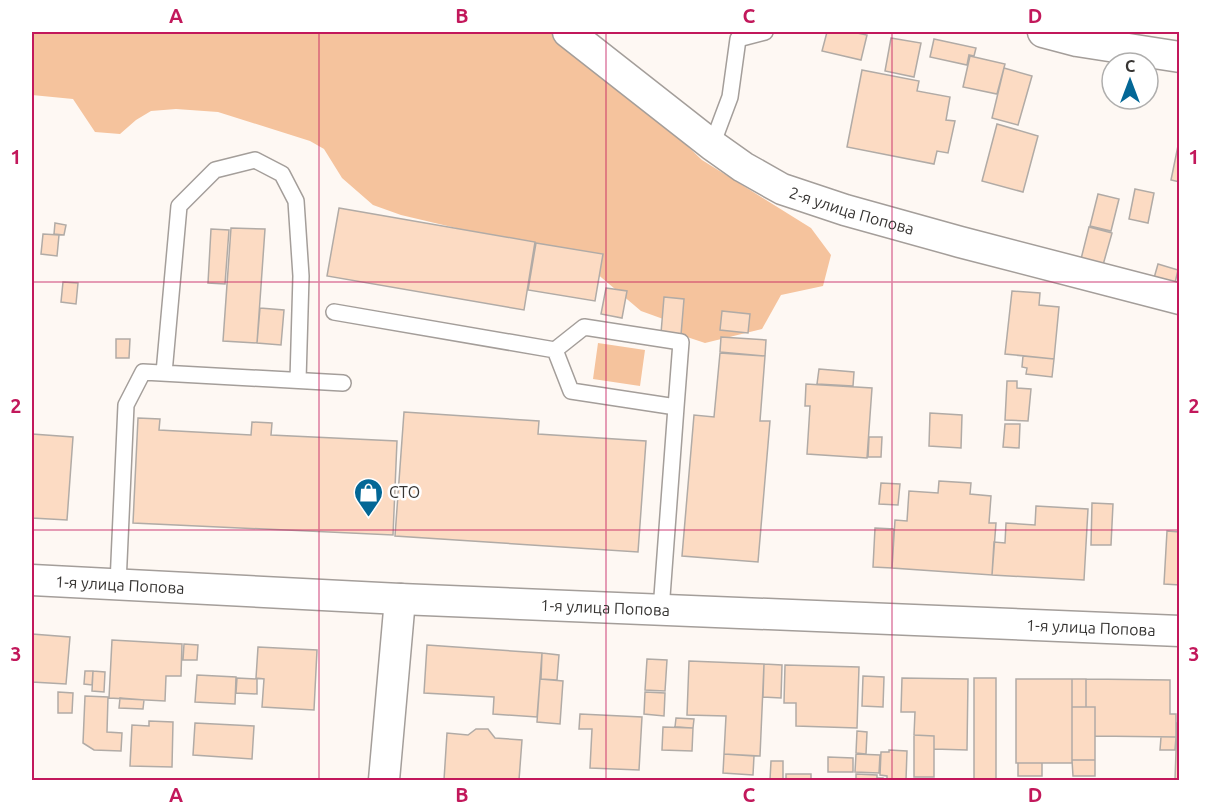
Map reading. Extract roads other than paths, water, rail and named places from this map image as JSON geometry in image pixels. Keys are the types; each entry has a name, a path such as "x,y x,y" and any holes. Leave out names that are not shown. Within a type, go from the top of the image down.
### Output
{"street":[{"name":"2-я улица Попова","path":"568,32 712,145 743,167 782,189 845,210 960,242 1179,299"},
{"path":"1043,32 1179,57"},
{"name":"1-я улица Попова","path":"32,580 400,599 1179,631"},
{"path":"384,780 400,599"}],"lane":[{"path":"712,145 730,97 739,35 765,32"},
{"path":"164,373 179,206 215,170 255,160 282,174 296,201 301,276 298,380"},
{"path":"334,312 555,351 584,327 681,342 661,610"},
{"path":"555,351 571,391 676,408"},
{"path":"118,584 126,405 143,372 343,383"}],"place":[{"name":"СТО","path":"368,518"}]}
